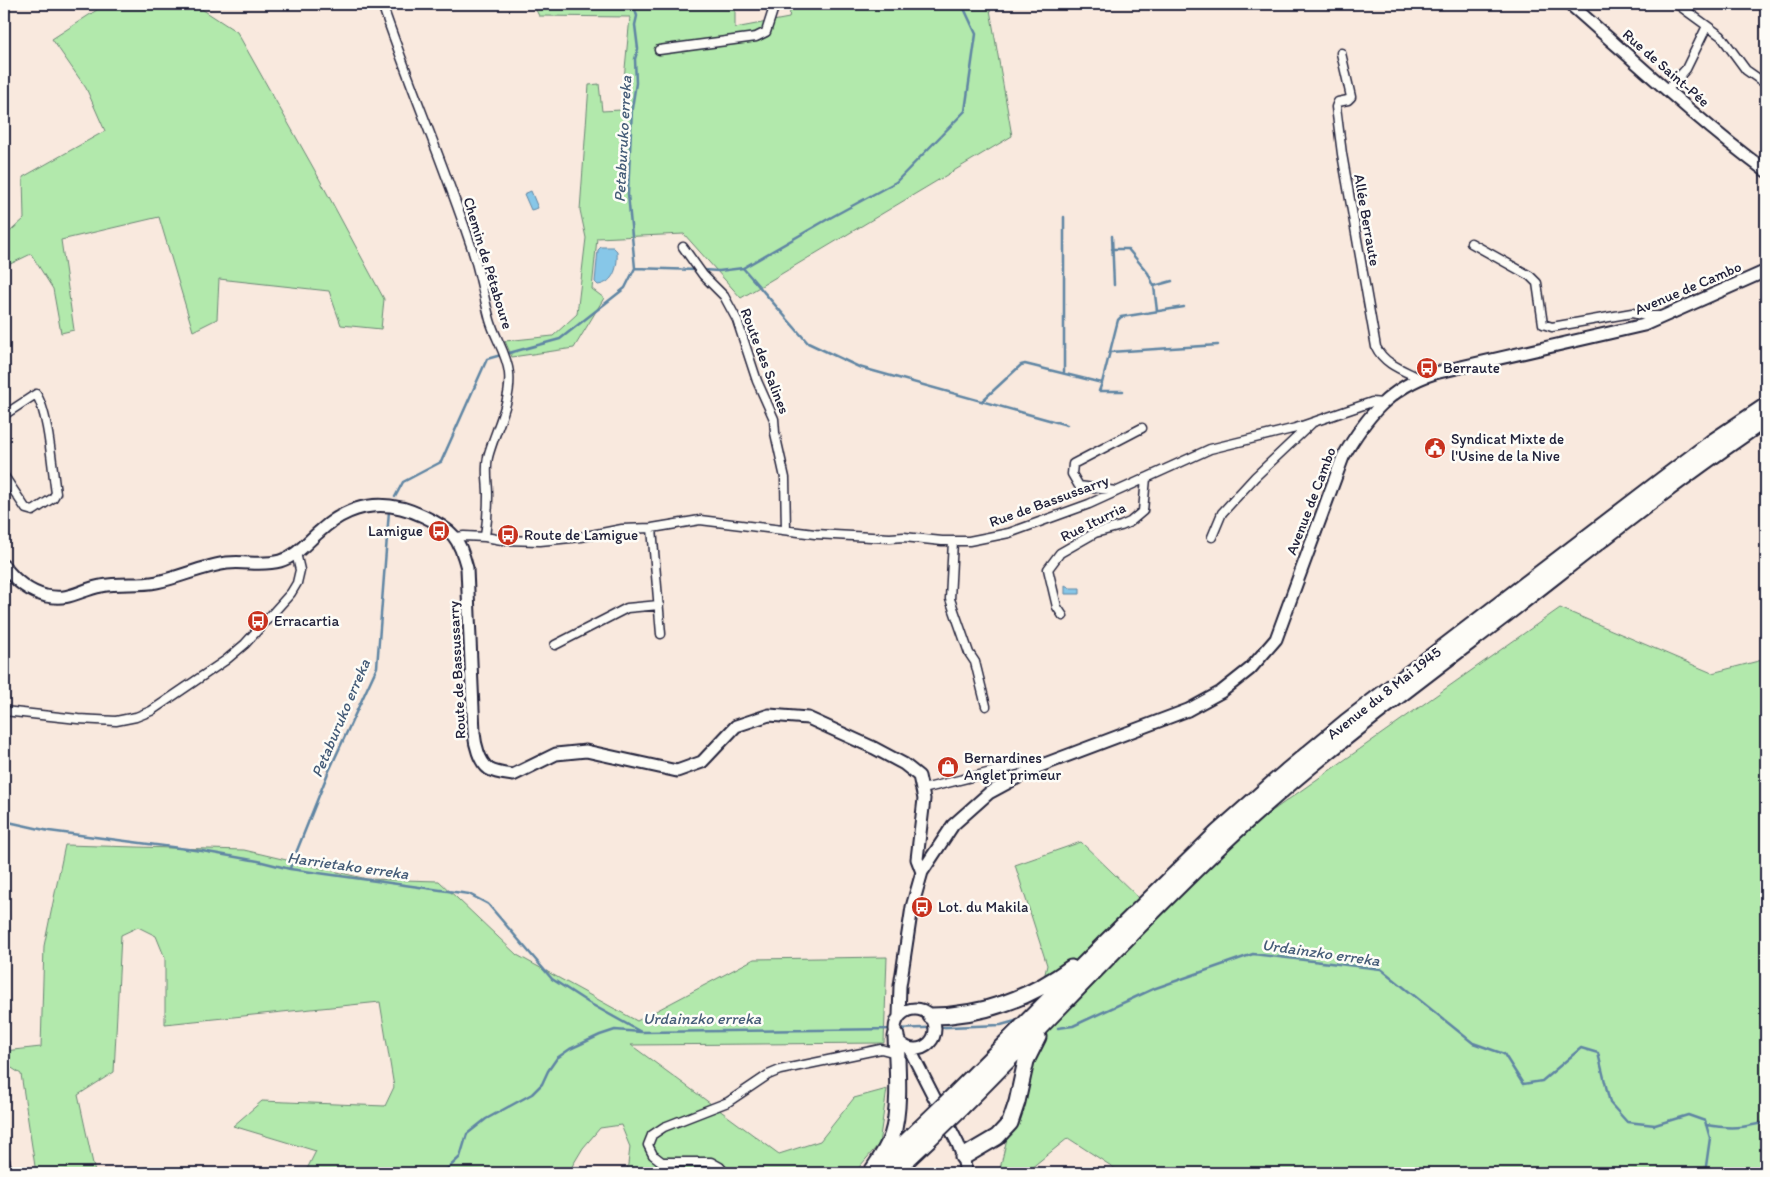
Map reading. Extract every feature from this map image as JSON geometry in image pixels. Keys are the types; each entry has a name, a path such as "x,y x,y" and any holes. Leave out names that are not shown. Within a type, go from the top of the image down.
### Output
{"highway":[{"name":"Avenue du 8 Mai 1945","path":"1038,1021 1106,942 1218,832 1287,771 1346,722 1686,462 1766,406"},
{"name":"Avenue du 8 Mai 1945","path":"1038,1021 1061,1007 1116,947 1225,841 1317,761 1366,721 1661,495 1766,420"},
{"path":"934,1024 947,1016 975,1013 1026,996 1059,977 1106,942"},
{"path":"872,1173 924,1134 1038,1021"},
{"path":"963,1157 996,1137 1010,1123 1018,1102 1026,1061 1038,1021"},
{"path":"872,1173 892,1136 896,1114 902,1051 896,1027"},
{"path":"893,1173 924,1134"}],"street":[{"name":"Chemin de Pétaboure","path":"382,4 466,231 480,276 495,336 507,360 509,372 508,390 501,422 488,457 486,471 488,495 486,537"},
{"path":"659,50 756,37 766,32 775,4"},
{"name":"Rue de Saint-Pée","path":"1570,4 1667,90 1766,170"},
{"path":"1676,4 1721,36 1746,70 1766,84"},
{"path":"1667,90 1686,70 1707,26"},
{"name":"Allée Berraute","path":"1341,53 1351,97 1348,100 1338,102 1336,107 1342,154 1376,348 1386,362 1419,378"},
{"path":"1471,243 1530,276 1537,284 1543,324 1552,327 1632,313 1646,316 1666,316"},
{"name":"Route des Salines","path":"684,247 703,274 724,296 737,320 757,381 774,419 775,433 785,478 786,530"},
{"name":"Avenue de Cambo","path":"896,1027 912,907 922,872 953,825 989,793 1044,763 1188,710 1221,692 1250,669 1276,639 1343,457 1354,438 1382,403 1419,378 1644,325 1766,271"},
{"path":"4,415 36,394 41,401 45,414 56,494 54,498 33,511 26,509 4,476"},
{"name":"Rue de Bassussarry","path":"652,528 700,520 815,534 890,538 904,536 953,542 969,541 1009,533 1089,504 1210,449 1313,422 1363,404 1372,402 1382,403"},
{"path":"1212,537 1222,514 1255,477 1313,422"},
{"path":"1116,492 1080,486 1072,474 1073,464 1142,428"},
{"name":"Rue Iturria","path":"1063,616 1057,607 1048,569 1060,553 1095,533 1130,522 1143,511 1146,478"},
{"path":"4,566 22,585 33,591 44,596 71,597 98,586 118,582 157,582 208,566 229,563 279,561 296,553 334,519 359,508 376,506 395,506 409,510 442,525 456,537 540,541 581,537 622,529 652,528 661,634"},
{"name":"Route de Bassussarry","path":"456,537 462,548 467,568 475,742 481,759 489,769 513,776 556,754 586,751 677,771 702,762 736,726 769,715 808,718 874,748 904,764 919,776 923,789"},
{"path":"953,542 950,600 969,653 975,662 986,706"},
{"path":"4,711 116,721 136,717 151,711 226,660 245,644 291,593 297,583 300,570 296,553"},
{"path":"555,645 626,608 659,605"},
{"name":"Avenue de Cambo","path":"923,789 1024,764 1044,763"},
{"path":"922,872 919,869 917,859 924,799 923,789"},
{"path":"724,1173 720,1167 711,1162 662,1162 653,1155 648,1145 652,1135 664,1127 728,1102 768,1075 780,1070 881,1049 902,1051 922,1048 929,1044 934,1024 923,1010 912,1008 907,1004 900,986"},
{"path":"896,1027 907,1010 912,1008"},
{"path":"919,1069 922,1048"},
{"path":"902,1051 919,1069 963,1157 966,1173"},
{"path":"4,1157 8,1173"}],"green space":[{"path":"106,4 194,4 237,32 384,299 381,329 341,325 329,291 219,279 217,319 193,331 159,217 61,240 74,330 61,333 53,289 31,254 4,267 4,237 24,219 23,177 105,131 86,88 52,39"},
{"path":"533,4 735,4 735,28 789,18 791,4 989,4 1012,136 741,298 684,234 597,238 592,289 604,298 574,348 512,357 505,341 553,336 577,314 586,238 580,210 589,85 599,84 602,111 621,110 630,17 539,16"},
{"path":"1560,608 1712,673 1766,659 1766,1173 1122,1173 1068,1138 1025,1173 999,1173 1047,965 1015,865 1081,842 1143,902"},
{"path":"65,845 244,850 367,879 439,881 517,955 637,1021 754,959 887,957 884,1043 631,1045 779,1154 820,1141 854,1098 887,1089 879,1144 854,1173 627,1173 630,1147 621,1125 600,1128 583,1148 568,1173 305,1173 316,1151 233,1126 262,1101 385,1106 394,1087 380,1002 165,1024 165,958 156,936 138,927 121,935 114,1072 78,1095 95,1173 36,1173 21,1074 4,1063 4,1051 41,1047 44,946"}],"water":[{"path":"531,191 538,208 531,210 524,194"},
{"path":"601,247 613,247 617,251 617,262 612,277 604,284 598,285 595,282 598,250"},
{"path":"1065,585 1070,588 1080,588 1080,594 1065,594"}],"waterway":[{"name":"Petaburuko erreka","path":"509,353 560,339 625,288 635,268 628,194 632,108 636,83 635,59 638,49 635,25 637,16 631,4"},
{"path":"703,270 719,271 743,268 896,182 965,111 976,34 962,4"},
{"path":"1064,217 1064,373"},
{"path":"1112,236 1114,285"},
{"path":"1112,249 1128,249 1148,273 1154,286 1157,311"},
{"path":"635,268 697,270"},
{"path":"743,268 808,343 859,367 1067,425"},
{"path":"1154,286 1172,281"},
{"path":"982,401 1021,365 1025,364 1102,383 1118,320 1121,317 1184,307"},
{"path":"1110,352 1218,345"},
{"name":"Petaburuko erreka","path":"395,497 403,482 441,462 487,359 501,355"},
{"path":"1102,383 1099,391 1123,391"},
{"name":"Petaburuko erreka","path":"290,868 328,773 377,667 389,511"},
{"name":"Harrietako erreka","path":"4,821 49,831 202,851 290,869 469,894 488,904 552,979 589,1003 641,1032"},
{"name":"Urdainzko erreka","path":"1058,1028 1073,1026 1153,989 1253,954 1381,969 1473,1043 1504,1054 1523,1084 1542,1081 1581,1048 1598,1053 1610,1103 1627,1122 1655,1125 1688,1115 1705,1121 1710,1138 1705,1173"},
{"name":"Urdainzko erreka","path":"443,1173 460,1157 467,1134 486,1119 532,1094 542,1084 557,1058 570,1049 615,1030 641,1032 896,1029 1001,1025 1019,1020"},
{"path":"1706,1125 1736,1127 1766,1122"}],"place":[{"name":"Berraute","path":"1427,368"},
{"name":"Syndicat Mixte de l'Usine de la Nive","path":"1435,448"},
{"name":"Lamigue","path":"439,531"},
{"name":"Route de Lamigue","path":"508,535"},
{"name":"Erracartia","path":"258,621"},
{"name":"Bernardines Anglet primeur","path":"948,767"},
{"name":"Lot. du Makila","path":"922,907"}]}
